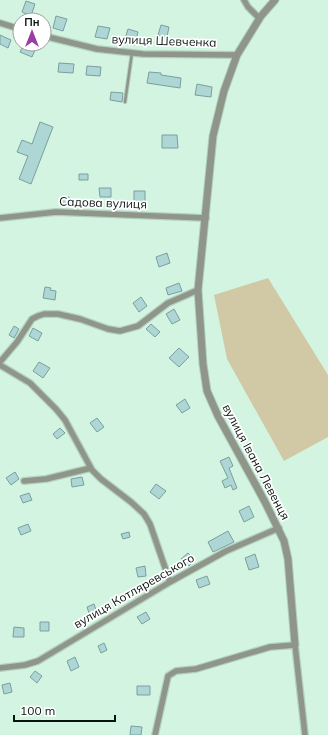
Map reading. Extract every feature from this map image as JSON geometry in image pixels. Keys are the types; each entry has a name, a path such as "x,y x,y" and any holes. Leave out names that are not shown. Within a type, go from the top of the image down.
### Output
{"street":[{"path":"244,0 248,7 260,18"},
{"name":"вулиця Івана Левенця","path":"275,0 260,18 237,55 224,91 213,136 198,290 203,364 207,391 221,422 279,528 284,541 288,559 295,645"},
{"path":"0,23 12,27"},
{"name":"вулиця Шевченка","path":"52,38 98,49 132,53 237,55"},
{"name":"Садова вулиця","path":"0,218 56,212 206,218"},
{"path":"170,582 150,524 144,514 132,502 101,479 91,468 65,420 56,409 30,383 0,364 32,319 38,316 44,314 58,314 80,319 108,329 120,331 138,326 168,303 198,290"},
{"path":"24,481 46,479 91,468"},
{"name":"вулиця Котляревського","path":"0,668 25,665 38,661 170,582 226,552 279,528"},
{"path":"155,735 168,676 176,671 196,669 270,647 295,645 305,735"}],"lane":[{"path":"125,102 132,53"}],"shaded area":[{"path":"268,278 328,375 328,437 284,461 227,359 214,295"}],"building":[{"path":"26,1 35,4 32,12 22,12"},
{"path":"56,16 67,19 63,31 53,28"},
{"path":"161,25 169,27 167,37 158,35"},
{"path":"98,26 110,28 107,39 95,37"},
{"path":"128,29 138,32 135,45 124,42"},
{"path":"0,35 11,40 8,48 0,44"},
{"path":"20,52 34,52 32,57"},
{"path":"59,63 74,64 73,73 58,72"},
{"path":"87,66 101,67 100,76 86,75"},
{"path":"149,72 161,73 161,75 181,78 180,88 147,83"},
{"path":"197,84 212,87 211,97 195,95"},
{"path":"111,92 123,93 122,102 110,100"},
{"path":"40,122 53,127 31,184 19,179 28,156 17,152 22,140 32,144"},
{"path":"162,135 177,135 178,148 162,148"},
{"path":"79,174 88,174 88,180 79,180"},
{"path":"99,188 111,188 111,197 100,197"},
{"path":"134,191 145,191 145,202 134,203"},
{"path":"69,197 70,205 63,206 62,198"},
{"path":"124,202 130,202 130,208 124,208"},
{"path":"167,253 170,263 159,267 156,257"},
{"path":"179,283 182,291 168,295 166,288"},
{"path":"45,287 56,291 55,300 43,298"},
{"path":"141,297 147,306 139,312 133,303"},
{"path":"174,309 180,320 172,324 166,314"},
{"path":"151,324 160,332 155,337 146,329"},
{"path":"14,326 19,329 14,338 9,335"},
{"path":"33,328 42,333 38,341 29,336"},
{"path":"179,348 189,357 179,367 169,358"},
{"path":"39,362 50,368 43,378 33,371"},
{"path":"185,399 190,408 182,413 176,405"},
{"path":"97,418 104,427 97,432 90,423"},
{"path":"60,428 65,433 57,439 53,434"},
{"path":"229,457 233,466 229,468 237,488 233,490 231,485 225,488 222,481 228,478 220,461"},
{"path":"15,472 19,479 11,485 6,478"},
{"path":"82,477 84,485 72,487 71,479"},
{"path":"156,484 166,491 159,499 150,492"},
{"path":"29,493 32,500 23,503 20,496"},
{"path":"249,506 254,517 244,522 239,511"},
{"path":"28,524 31,531 21,535 18,528"},
{"path":"228,531 234,542 213,552 208,542"},
{"path":"129,532 130,537 123,539 121,534"},
{"path":"188,553 195,560 189,566 181,559"},
{"path":"255,554 259,567 249,570 245,558"},
{"path":"145,566 146,576 138,577 136,568"},
{"path":"207,576 210,584 199,588 196,580"},
{"path":"94,604 98,616 91,619 87,607"},
{"path":"146,612 150,619 142,624 137,617"},
{"path":"40,622 49,622 49,631 40,631"},
{"path":"14,627 24,628 24,637 13,637"},
{"path":"104,643 107,650 101,653 98,646"},
{"path":"75,657 79,667 71,671 67,661"},
{"path":"35,671 42,676 37,683 30,677"},
{"path":"10,683 12,692 4,694 2,685"},
{"path":"137,686 150,686 150,695 137,695"},
{"path":"131,726 142,727 141,735 130,735"}]}
